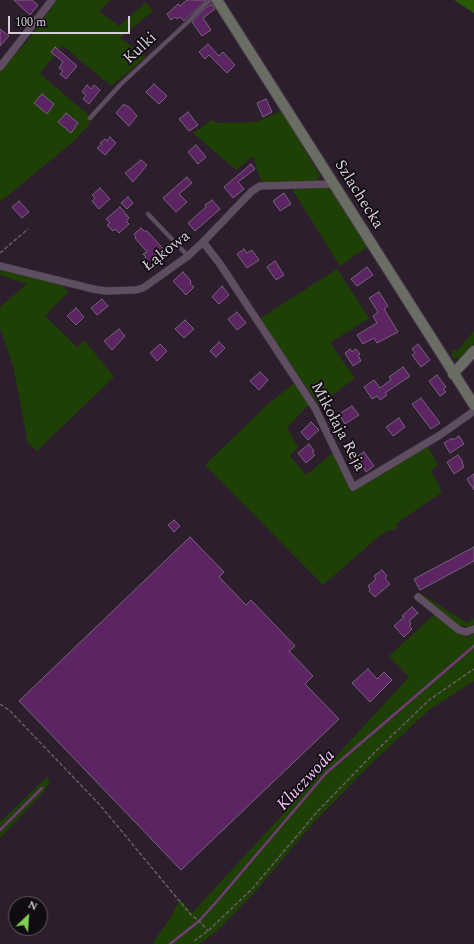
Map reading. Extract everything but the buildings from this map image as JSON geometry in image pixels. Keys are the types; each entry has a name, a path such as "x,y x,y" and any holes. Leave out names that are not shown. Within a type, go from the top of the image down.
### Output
{"street":[{"path":"0,67 52,0"},
{"name":"Szlachecka","path":"217,0 474,406"},
{"name":"Łąkowa","path":"0,266 106,291 143,288 188,256 252,191 260,186 333,184"},
{"name":"Mikołaja Reja","path":"203,242 220,264 315,408 353,487 440,435 474,411"},
{"path":"454,374 474,351"},
{"path":"418,597 459,630 466,632 474,629"}],"lane":[{"name":"Kulki","path":"90,118 121,84 190,20 202,6 211,0"},
{"path":"148,214 188,256"}],"path":[{"path":"0,253 28,229"},
{"path":"194,942 208,931 252,888 316,813 375,752 429,700 474,669"},
{"path":"0,704 9,710 100,805 191,915 208,931"}],"green space":[{"path":"57,0 111,0 99,11 119,26 146,2 153,11 120,38 146,57 111,86 62,45 40,74 89,115 90,124 74,141 0,202 0,71 29,39"},
{"path":"454,0 474,0 474,13"},
{"path":"282,111 320,176 316,181 262,182 253,156 236,170 193,133 212,120 218,123 256,122"},
{"path":"329,187 367,247 340,266 292,189"},
{"path":"2,269 62,285 68,292 45,316 77,347 84,340 114,377 37,451 28,443 13,366 0,328 0,307 27,284 0,275 0,271"},
{"path":"337,269 369,318 330,343 355,378 319,405 259,319"},
{"path":"474,331 474,344 462,358 452,358 452,350 457,351"},
{"path":"294,383 309,404 287,428 298,447 290,456 306,475 333,453 352,489 427,445 438,465 431,470 442,492 396,524 398,528 383,533 323,585 205,465 267,405"},
{"path":"420,593 467,623 474,618 474,624 469,627 458,625 418,595"},
{"path":"435,614 467,637 474,633 474,681 429,710 374,761 315,821 255,892 216,932 199,944 152,944 171,917 180,899 192,913 409,677 389,656"},
{"path":"47,777 50,781 44,792 0,838 0,822"}],"waterway":[{"name":"Kluczwoda","path":"170,944 199,921 326,773 474,646"},
{"path":"0,830 42,788"}]}
